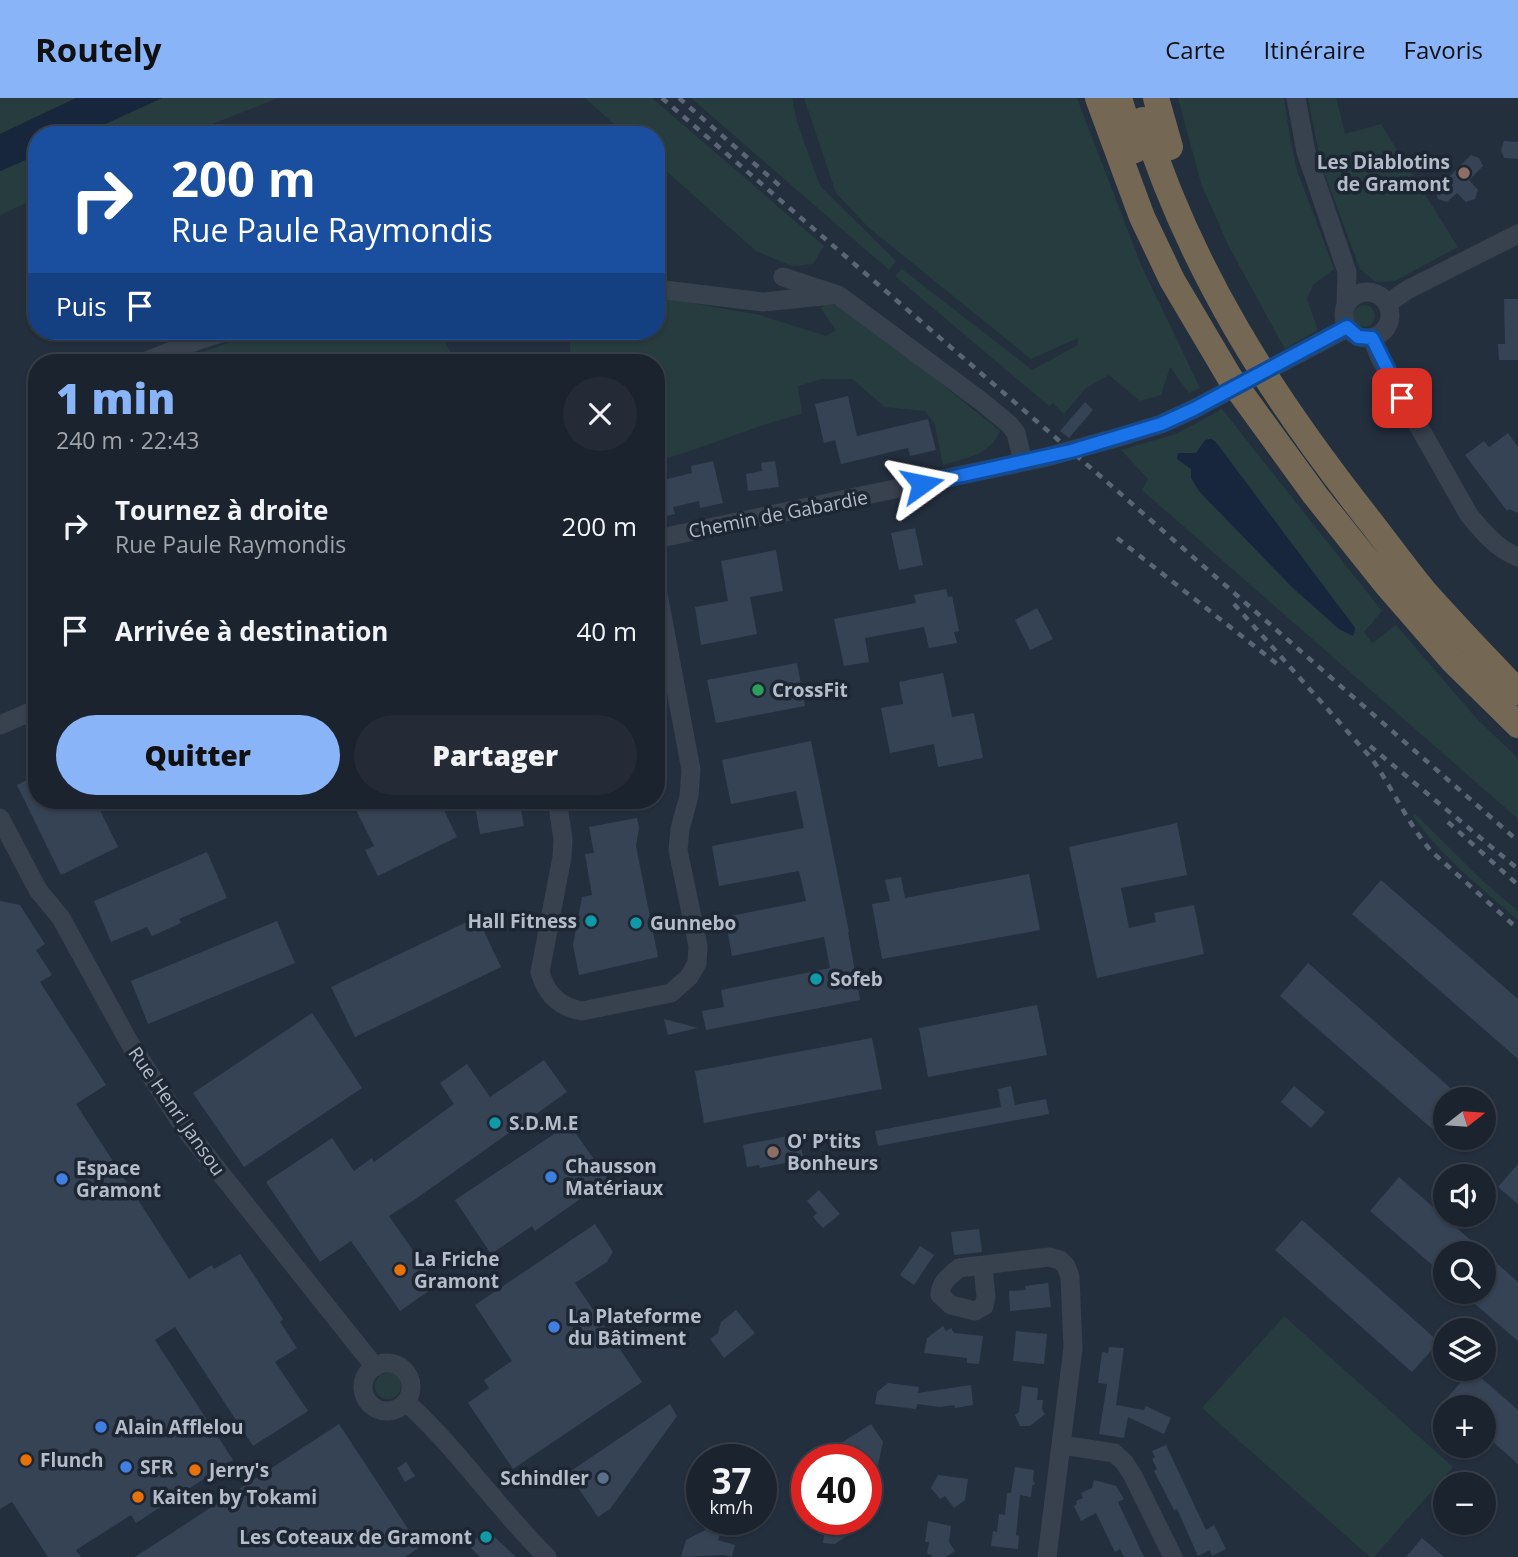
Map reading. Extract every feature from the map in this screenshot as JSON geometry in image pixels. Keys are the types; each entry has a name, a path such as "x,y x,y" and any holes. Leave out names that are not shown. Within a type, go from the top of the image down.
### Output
{"highway":[{"path":"1098,98 1142,217 1172,280 1255,377 1362,493 1447,601 1518,677"},
{"path":"1119,98 1143,174 1170,244 1208,319 1255,377"},
{"path":"1136,98 1170,199 1192,248 1315,495 1386,584 1453,661 1516,711"},
{"path":"1156,98 1171,150 1196,219 1220,271 1255,377"}],"street":[{"path":"1296,98 1306,152 1347,272 1344,313 1347,327 1358,337 1372,338 1384,331 1388,325 1390,311 1380,296 1369,292 1347,272"},
{"path":"1387,304 1406,290 1518,234"},
{"path":"783,277 838,295 1009,424 1016,433 1023,462"},
{"path":"665,290 763,302 838,295"},
{"path":"1346,304 1356,295 1369,292"},
{"name":"Chemin de Gabardie","path":"665,537 1023,462 1123,436 1178,417 1347,327"},
{"path":"1372,338 1400,394 1469,515 1497,546 1518,557"},
{"path":"164,354 199,340"},
{"path":"558,809 563,839 540,972 544,986 556,1001 568,1009 582,1011 671,993 689,977 697,963 698,946 678,850 689,796 691,770 665,631"},
{"path":"1,726 28,713"},
{"name":"Rue Henri Jansou","path":"0,818 38,890 61,918 129,1042 193,1140 375,1367"},
{"path":"984,1266 1049,1257 1060,1260 1066,1266 1070,1277 1073,1348 1047,1557"},
{"path":"388,1363 406,1372 411,1387 406,1402 401,1407 387,1411 369,1403 364,1384 375,1367 388,1363"},
{"path":"406,1402 435,1430 521,1531 547,1557"},
{"path":"1062,1445 1114,1453 1124,1462 1173,1557"}],"green space":[{"path":"0,98 76,98 0,134"},
{"path":"162,98 278,98 208,126 101,126"},
{"path":"585,98 652,98 824,246 813,264 792,266 756,251 665,170 665,126 616,126"},
{"path":"691,98 792,98 797,122 820,186 896,261 889,270"},
{"path":"804,98 1077,98 1141,265 1200,388 1189,393 1170,367 1161,395 1140,401 1109,375 1086,388 1064,414 1053,403 1049,406 895,276 902,269 1032,370 1078,345 1078,338 1031,359 868,227 836,193"},
{"path":"1178,98 1284,98 1298,173 1334,269 1313,285 1307,299 1318,330 1285,349 1228,245 1201,183"},
{"path":"1308,98 1336,98 1345,134 1381,124 1458,247 1395,281 1376,282 1360,269 1321,164"},
{"path":"28,159 28,202 0,215 0,171"},
{"path":"665,299 760,315 826,336 836,330 821,309 824,304 840,306 878,333 1000,431 984,450 943,465 935,425 925,411 885,407 852,379 822,379 798,386 802,414 665,458 665,354 570,354 570,340 665,340"},
{"path":"1364,305 1372,308 1375,316 1372,324 1364,327 1356,324 1353,316 1356,308"},
{"path":"236,340 445,340 451,354 197,354"},
{"path":"1222,409 1382,611 1364,632 1372,643 1396,625 1477,719 1518,758 1518,819 1142,490 1148,479 1121,450 1176,434","holes":["1215,441 1355,628 1355,633 1339,628 1292,587 1199,491 1191,469 1178,453 1196,453"]},
{"path":"1415,814 1485,883 1518,911 1518,920 1449,858 1424,831 1413,816"},
{"path":"1284,1316 1433,1449 1433,1458 1443,1458 1453,1467 1449,1472 1433,1472 1433,1490 1374,1557 1370,1557 1202,1408"},
{"path":"388,1373 398,1376 401,1386 398,1396 388,1399 378,1396 375,1386 378,1376"}],"water":[{"path":"76,98 162,98 101,126 28,126 28,159 0,171 0,134"},
{"path":"1211,439 1355,628 1353,636 1339,629 1292,587 1199,491 1191,478 1191,469 1177,459 1178,453 1196,453 1205,440"}],"building":[{"path":"1504,141 1518,142 1518,159 1504,158 1501,150"},
{"name":"Les Diablotins de Gramont","path":"1471,155 1479,158 1483,166 1469,180 1478,190 1475,199 1466,202 1457,193 1447,202 1438,199 1435,191"},
{"path":"1504,299 1518,299 1518,360 1499,360 1498,344 1505,344"},
{"path":"848,396 857,436 928,419 936,450 910,456 908,448 841,464 835,440 824,443 815,404"},
{"path":"1085,402 1093,410 1069,438 1060,431"},
{"path":"1508,433 1518,447 1518,513 1509,509 1507,511 1465,455 1484,441 1489,447"},
{"path":"713,461 723,503 700,508 699,501 673,507 675,514 665,516 665,470 667,479 692,473 691,466"},
{"path":"775,461 779,487 748,491 746,474 762,471 761,463"},
{"path":"915,528 923,565 899,570 891,533"},
{"path":"776,550 783,591 750,597 757,634 701,645 695,607 728,601 721,561"},
{"path":"946,589 948,597 952,596 959,631 954,632 957,643 929,648 924,627 865,638 869,662 844,666 834,619 916,603 914,595"},
{"path":"1037,608 1053,639 1030,650 1015,620"},
{"path":"797,663 805,706 716,723 707,680"},
{"path":"943,673 952,717 974,713 983,758 938,767 934,744 890,753 881,708 903,704 899,682"},
{"path":"811,741 860,1000 706,1030 702,1011 724,1007 721,990 830,968 824,937 732,956 725,917 806,901 799,871 719,886 712,846 804,828 796,791 731,804 722,760"},
{"path":"28,780 28,808 17,785"},
{"path":"29,809 99,809 118,847 61,875"},
{"path":"356,809 443,809 457,837 378,876 365,850 374,846"},
{"path":"476,809 521,809 524,826 480,834"},
{"path":"637,818 639,828 636,846 658,957 579,975 573,945 582,897 592,895 585,854 594,853 589,827"},
{"path":"1177,823 1187,875 1121,888 1129,928 1156,922 1154,913 1194,905 1204,954 1097,978 1069,847"},
{"path":"207,852 227,898 179,919 181,923 152,936 147,927 111,942 94,901"},
{"path":"1029,874 1040,930 882,959 872,904 890,901 885,880 901,877 905,898"},
{"path":"1381,880 1518,999 1518,1059 1352,914"},
{"name":"Espace Gramont","path":"0,901 20,905 45,944 36,950 52,975 40,982 106,1085 76,1104 189,1279 212,1265 214,1269 240,1254 283,1319 280,1322 297,1348 275,1362 308,1411 253,1446 175,1327 155,1340 233,1460 136,1523 131,1515 76,1550 81,1557 48,1557 12,1502 0,1509"},
{"path":"477,917 501,967 355,1037 331,987"},
{"path":"277,921 295,963 148,1024 131,981"},
{"path":"1308,963 1449,1087 1433,1087 1433,1130 1280,996"},
{"path":"1037,1005 1047,1055 928,1077 919,1028"},
{"path":"312,1013 362,1088 244,1167 193,1093"},
{"path":"664,1019 698,1028 668,1035"},
{"path":"872,1038 882,1089 704,1123 695,1071"},
{"path":"544,1060 567,1092 389,1216 437,1285 400,1311 351,1241 320,1262 266,1182 332,1138 354,1171 372,1158 374,1162 454,1104 440,1083 467,1064 490,1097"},
{"path":"1011,1086 1015,1105 1046,1099 1049,1114 878,1146 875,1131 1001,1107 998,1089"},
{"path":"1294,1086 1325,1112 1311,1128 1281,1102"},
{"name":"Chausson Matériaux","path":"569,1124 608,1179 535,1231 532,1226 491,1254 455,1200"},
{"path":"798,1134 803,1156 789,1159 790,1162 760,1168 759,1165 747,1167 743,1145"},
{"path":"1518,1164 1518,1204 1498,1187"},
{"path":"1399,1177 1433,1207 1433,1227 1456,1227 1472,1241 1433,1241 1433,1266 1370,1211"},
{"path":"819,1190 840,1214 823,1228 813,1217 817,1213 807,1201"},
{"path":"1302,1220 1433,1337 1433,1349 1412,1372 1275,1250"},
{"name":"La Plateforme du Bâtiment","path":"595,1224 613,1252 607,1262 575,1283 642,1382 513,1469 468,1403 489,1388 484,1380 512,1361 475,1305"},
{"path":"979,1229 982,1252 954,1255 951,1232"},
{"path":"920,1246 934,1255 914,1285 900,1275"},
{"path":"1496,1263 1518,1282 1518,1341 1496,1322 1496,1318 1491,1318 1475,1304 1496,1304"},
{"path":"1048,1283 1051,1307 1010,1311 1009,1291 1026,1290 1025,1286"},
{"path":"736,1310 755,1333 724,1358 710,1339 718,1333 721,1322"},
{"path":"943,1326 946,1331 951,1328 954,1333 983,1336 979,1364 967,1363 967,1358 924,1353 927,1338"},
{"path":"1016,1331 1047,1334 1044,1364 1013,1361"},
{"path":"1109,1347 1124,1348 1116,1405 1144,1410 1146,1406 1171,1418 1164,1434 1128,1417 1124,1438 1099,1434 1107,1384 1098,1383 1102,1352 1108,1353"},
{"path":"1462,1381 1485,1381 1518,1410 1518,1464 1496,1445 1496,1395 1450,1395"},
{"path":"888,1383 919,1387 918,1393 971,1385 973,1405 955,1408 954,1405 940,1407 917,1404 916,1409 875,1404 877,1392"},
{"path":"1022,1386 1038,1388 1037,1400 1043,1400 1042,1410 1045,1414 1030,1426 1020,1426 1015,1415 1019,1412"},
{"path":"670,1404 677,1416 610,1509 598,1517 568,1473"},
{"path":"339,1424 420,1547 405,1557 135,1557"},
{"path":"871,1424 883,1442 882,1447 882,1444 841,1443"},
{"path":"1166,1445 1206,1530 1214,1525 1226,1549 1212,1556 1210,1550 1198,1556 1177,1509 1174,1510 1154,1471 1157,1469 1152,1459 1155,1457 1152,1451"},
{"path":"406,1462 415,1476 405,1482 397,1468"},
{"path":"1015,1467 1034,1470 1035,1484 1032,1486 1031,1497 1020,1495 1016,1535 1019,1536 1018,1549 991,1546 993,1531 997,1532 999,1514 1005,1515 1007,1493 1011,1493"},
{"path":"938,1475 968,1479 965,1500 954,1508 945,1496 940,1499 931,1488"},
{"path":"1094,1480 1116,1486 1124,1499 1118,1502 1144,1557 1124,1557 1120,1549 1115,1552 1096,1513 1081,1521 1074,1506 1076,1501 1083,1498 1081,1493 1092,1488"},
{"path":"928,1521 951,1526 949,1542 955,1551 946,1557 931,1557 932,1555 927,1554 929,1542 925,1542"},
{"name":"Les Coteaux de Gramont","path":"486,1529 516,1557 480,1557 469,1546"},
{"path":"696,1535 720,1535 718,1540 735,1545 732,1557 681,1557 686,1540"},
{"path":"824,1535 848,1535 835,1544 823,1543"},
{"path":"1422,1538 1444,1557 1406,1557"}],"railway":[{"path":"662,98 1518,841"},
{"path":"679,98 780,186"},
{"path":"1117,538 1281,667"},
{"path":"1234,604 1372,759 1431,851 1518,929"},
{"path":"1370,746 1518,869"},
{"path":"1448,822 1518,885"}],"place":[{"name":"Les Diablotins de Gramont","path":"1464,173"},
{"name":"CrossFit","path":"758,690"},
{"name":"Hall Fitness","path":"591,921"},
{"name":"Gunnebo","path":"636,923"},
{"name":"Sofeb","path":"816,979"},
{"name":"S.D.M.E","path":"495,1123"},
{"name":"O' P'tits Bonheurs","path":"773,1152"},
{"name":"Chausson Matériaux","path":"551,1177"},
{"name":"Espace Gramont","path":"62,1179"},
{"name":"La Friche Gramont","path":"400,1270"},
{"name":"La Plateforme du Bâtiment","path":"554,1327"},
{"name":"Alain Afflelou","path":"101,1427"},
{"name":"Flunch","path":"26,1460"},
{"name":"SFR","path":"126,1467"},
{"name":"Jerry's","path":"195,1470"},
{"name":"Schindler","path":"603,1478"},
{"name":"Kaiten by Tokami","path":"138,1497"},
{"name":"Les Coteaux de Gramont","path":"486,1537"}],"route":[{"path":"922,484 1071,451 1161,424 1347,327 1358,337 1372,338 1402,398"}]}
